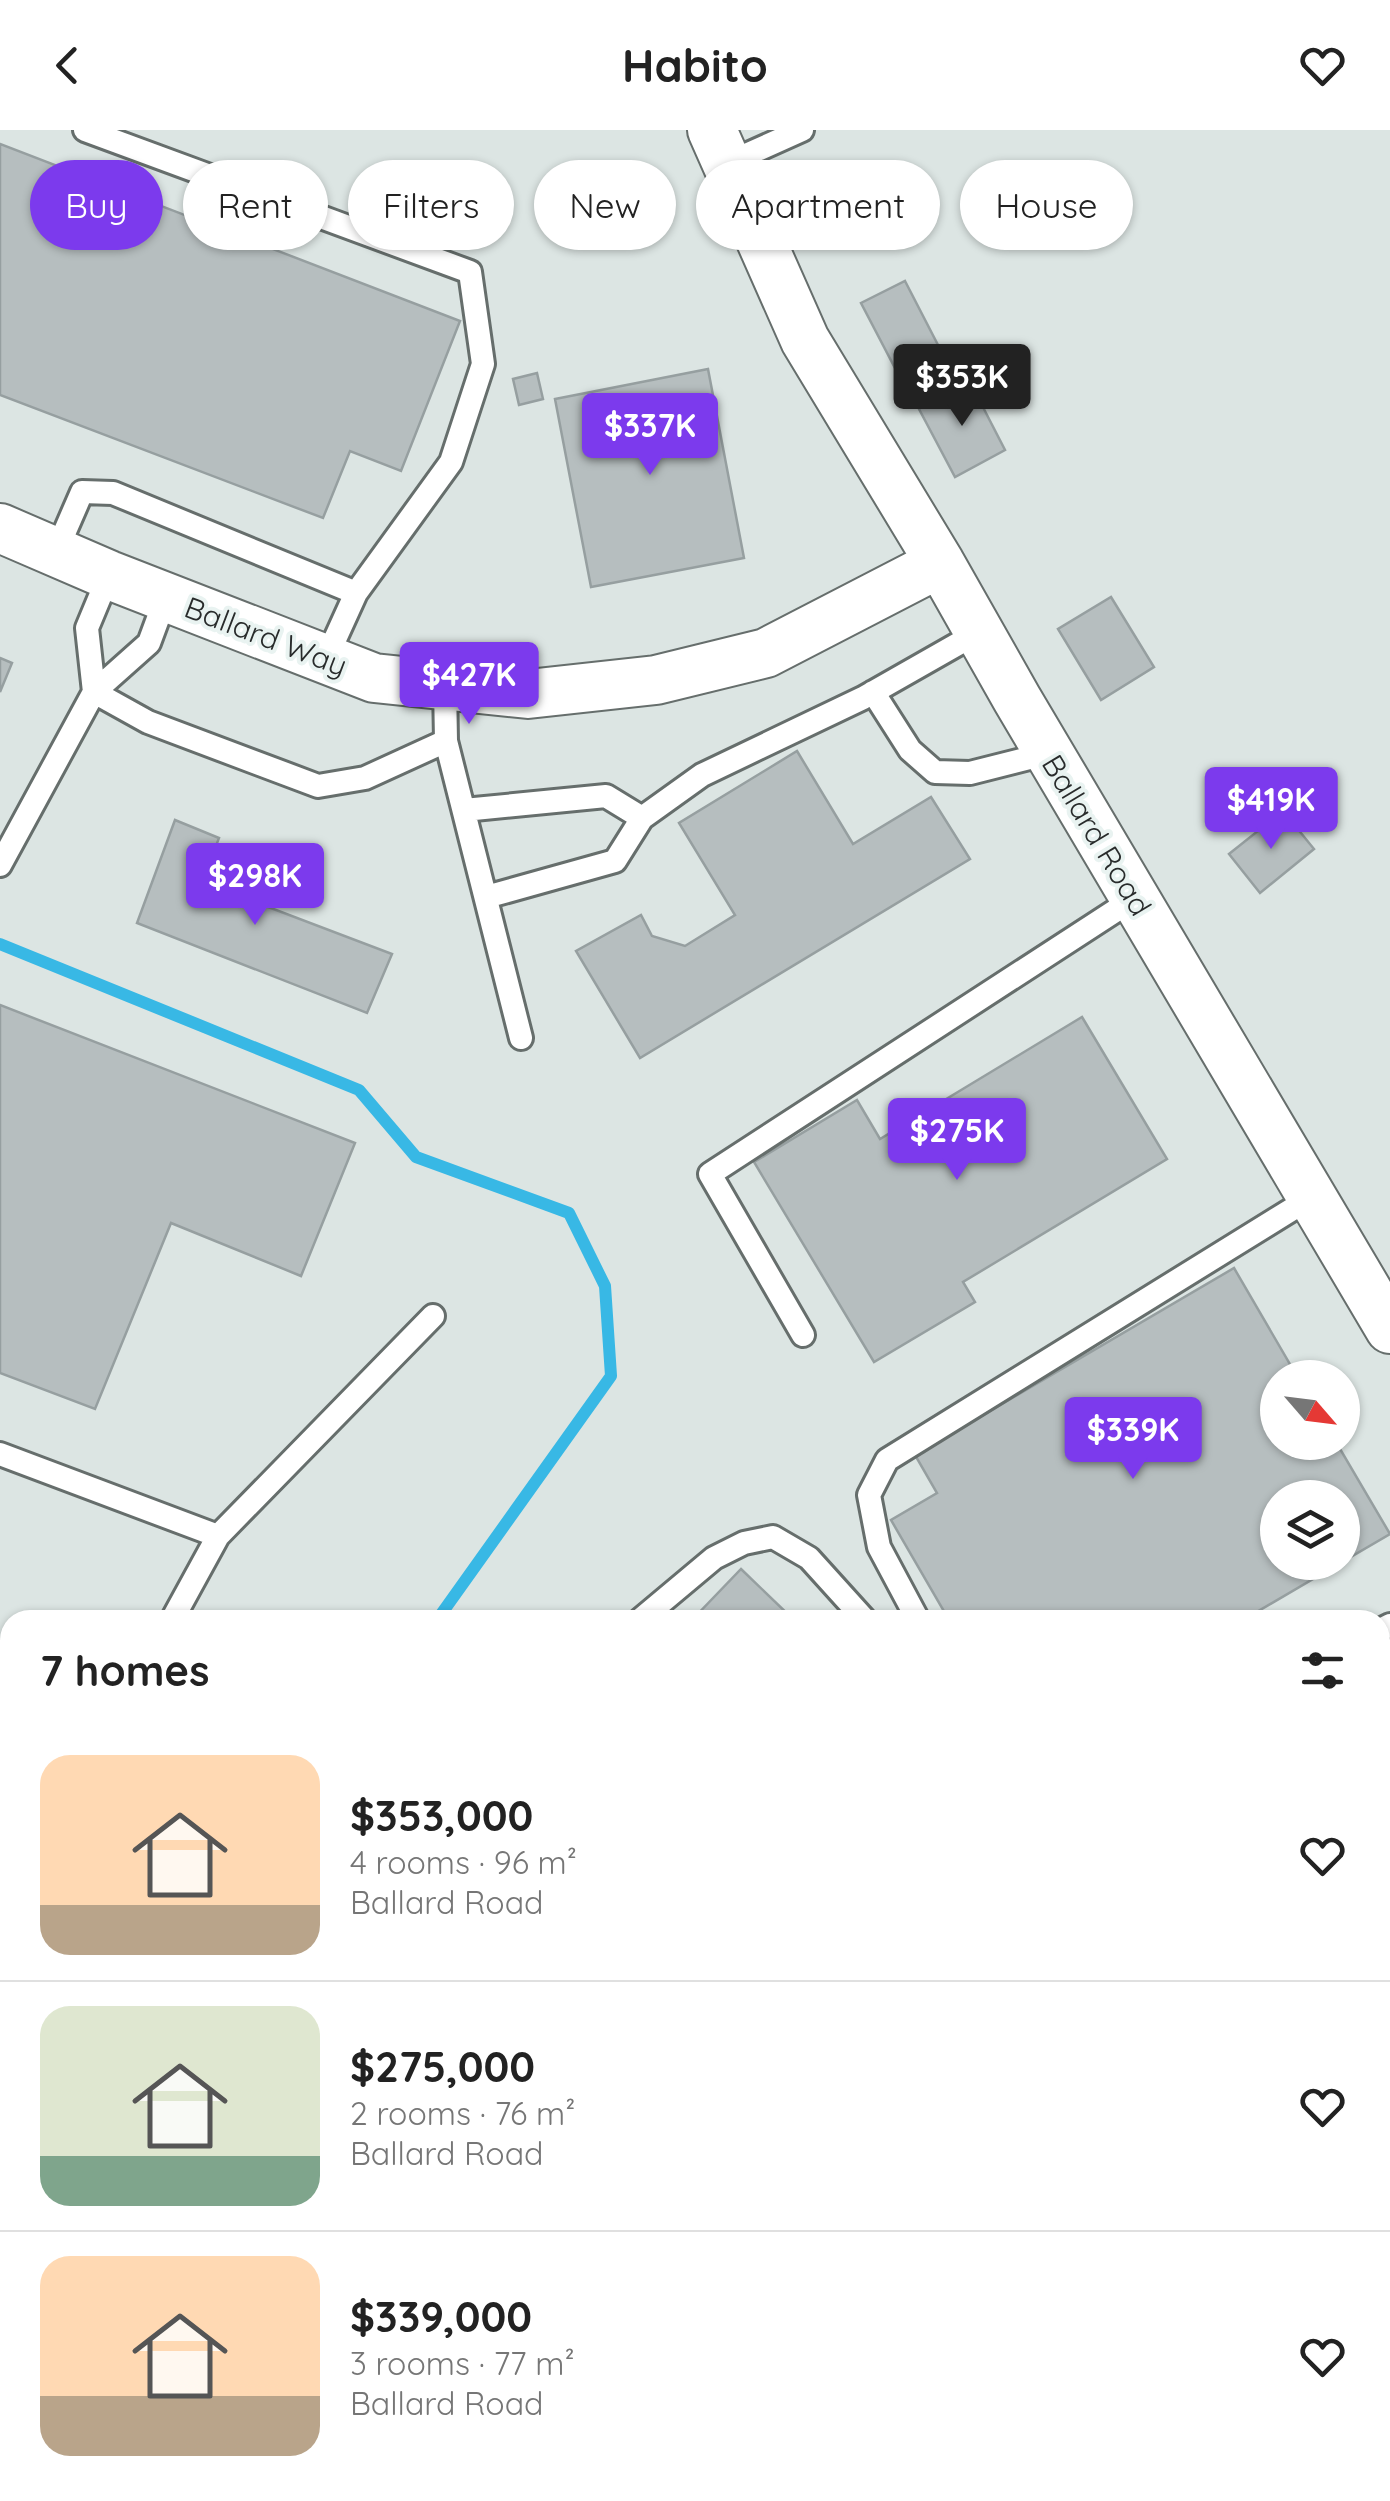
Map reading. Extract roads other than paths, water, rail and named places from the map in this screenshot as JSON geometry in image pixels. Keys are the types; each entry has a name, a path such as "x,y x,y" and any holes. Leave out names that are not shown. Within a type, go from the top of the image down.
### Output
{"street":[{"name":"Ballard Road","path":"720,146 805,340 1390,1329"},
{"name":"Ballard Way","path":"0,528 166,598 374,678 528,694 656,680 766,653 940,563"}],"lane":[{"path":"85,130 470,272 484,364 450,462 356,593 326,659"},
{"path":"720,146 802,130"},
{"path":"56,552 82,492 112,493 356,593"},
{"path":"94,692 88,628 109,575"},
{"path":"0,865 94,692 149,643 166,598"},
{"path":"486,898 614,861 642,818 702,775 873,692 979,632"},
{"path":"445,685 446,740 521,1038"},
{"path":"94,692 148,722 318,786 365,778 446,740"},
{"path":"873,692 910,750 935,772 970,773 1049,753"},
{"path":"464,810 606,796 642,818"},
{"path":"802,1335 710,1174 1135,898"},
{"path":"913,1610 878,1547 869,1495 887,1460 1312,1197"},
{"path":"177,1610 218,1536 433,1316"},
{"path":"0,1454 218,1536"},
{"path":"652,1610 714,1558 744,1542 773,1536 809,1558 855,1610"}],"waterway":[{"path":"0,944 359,1090 416,1157 569,1213 605,1286 611,1376 444,1610"}]}
